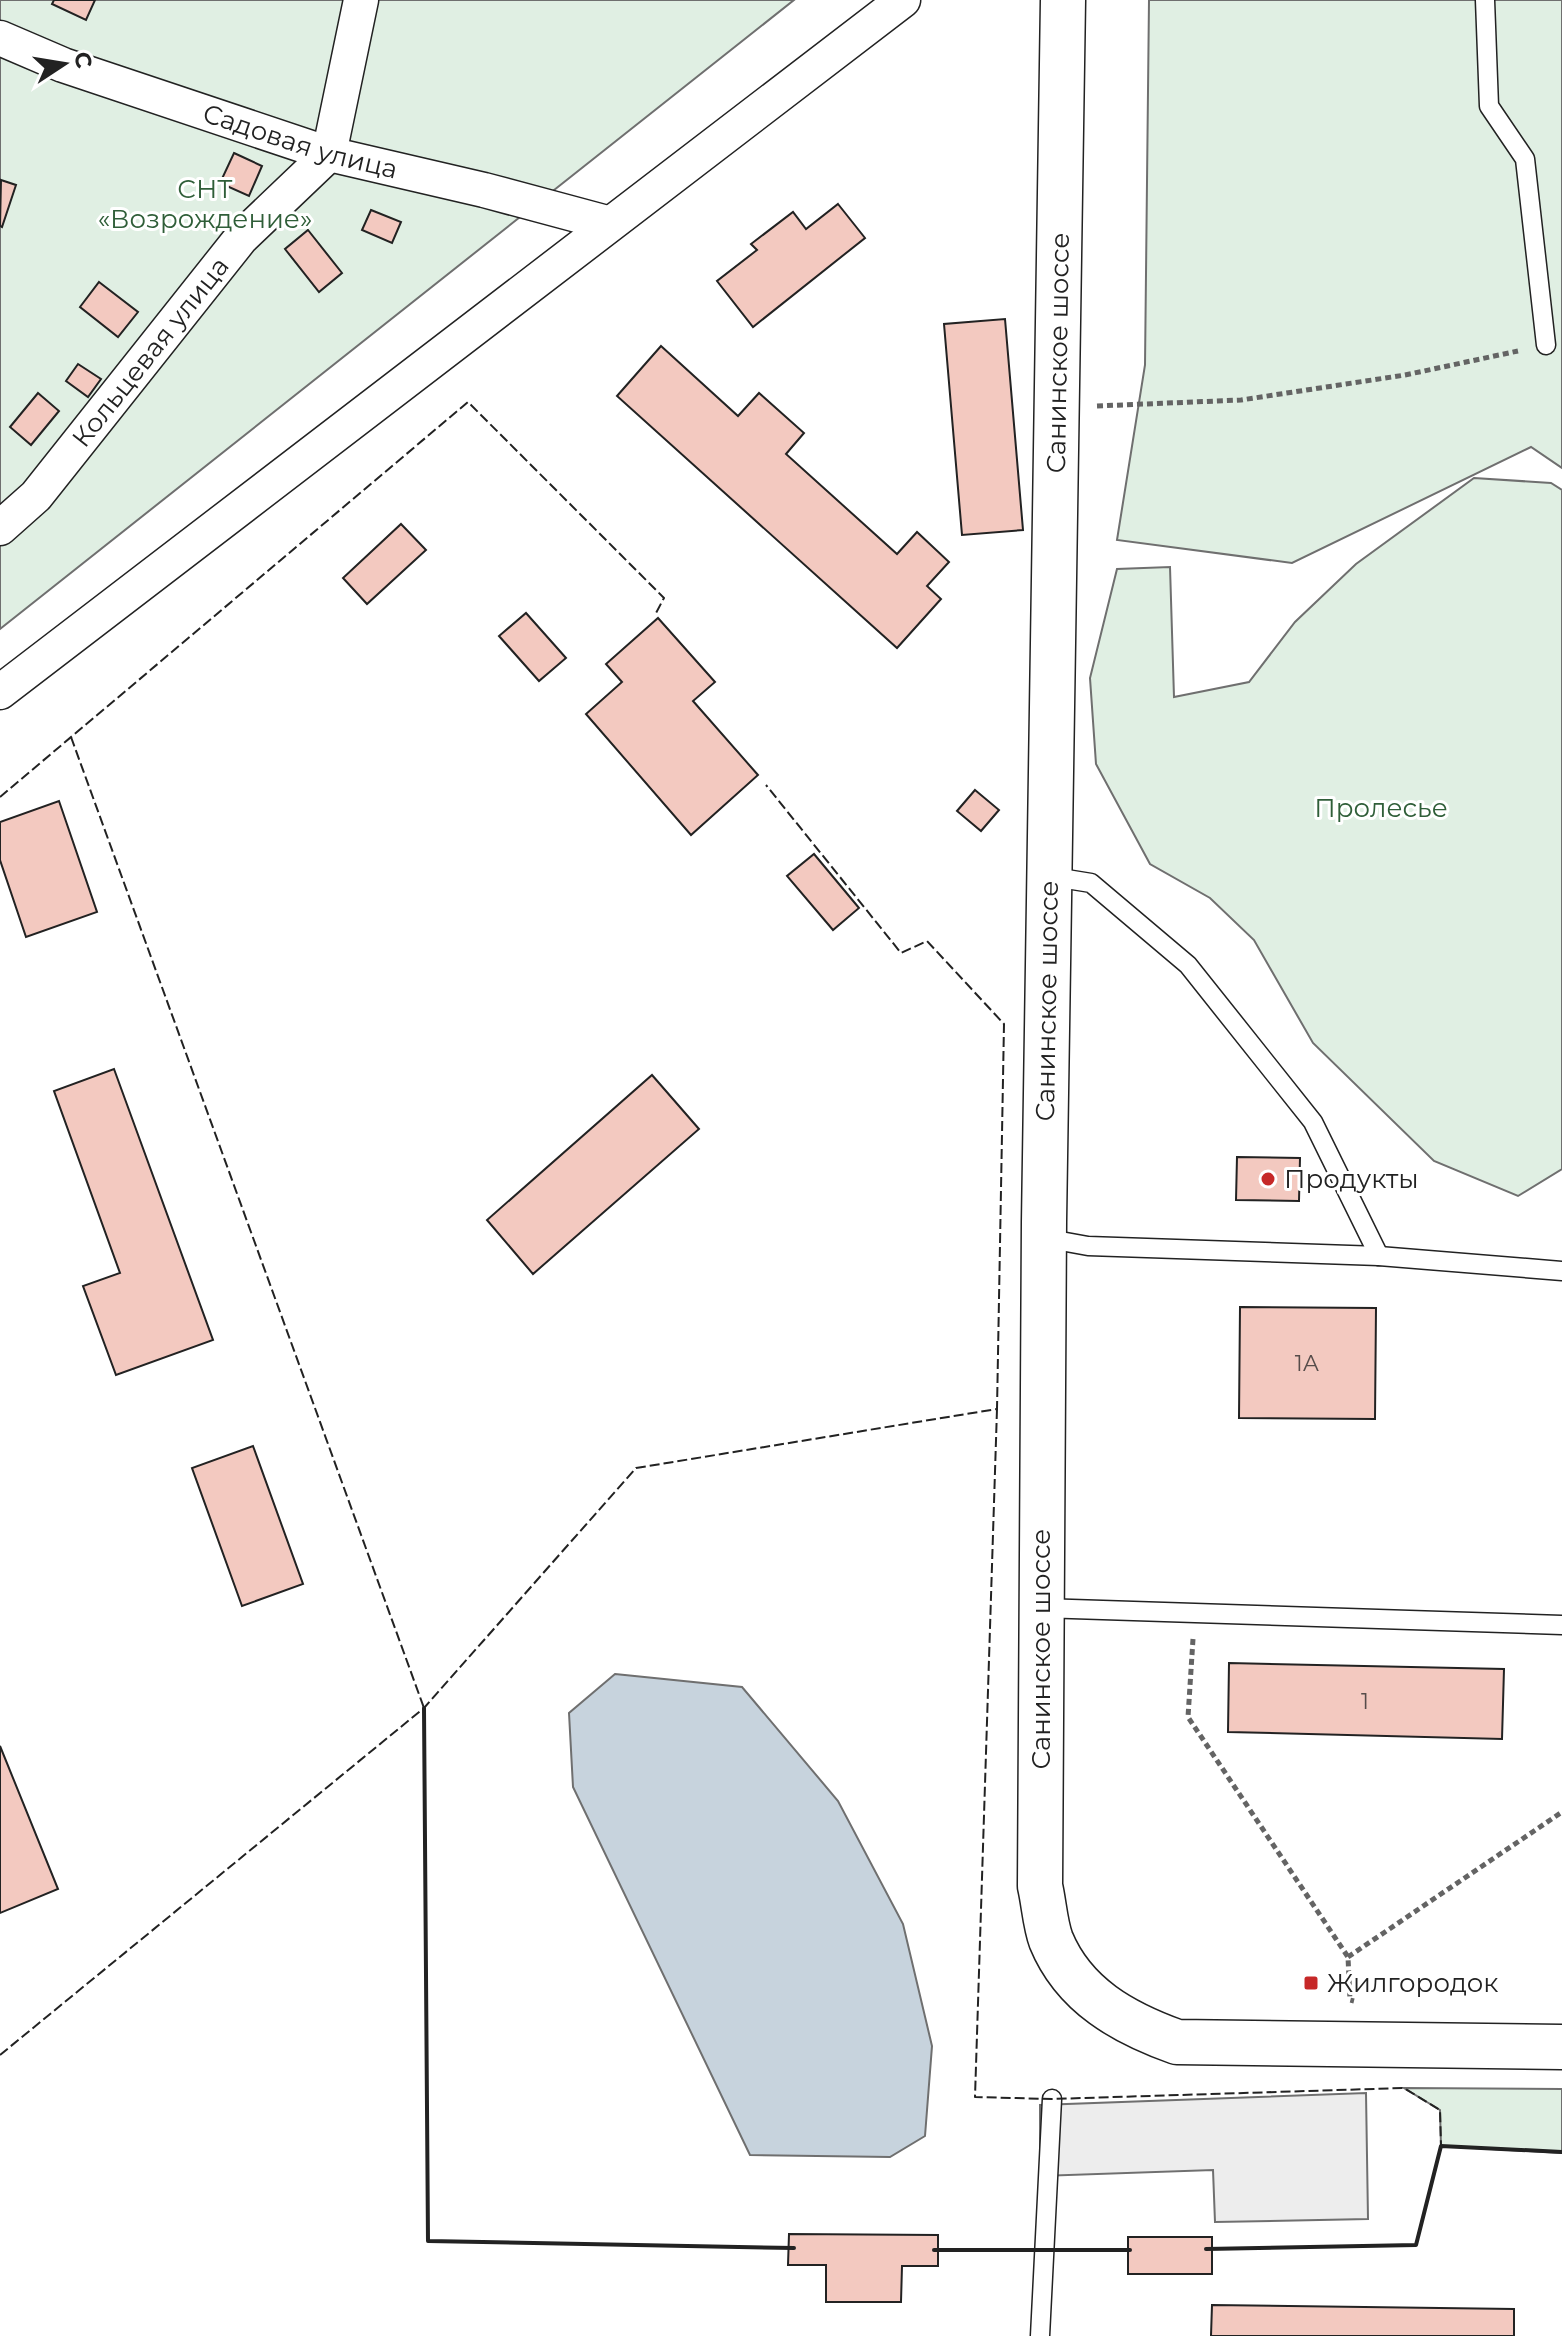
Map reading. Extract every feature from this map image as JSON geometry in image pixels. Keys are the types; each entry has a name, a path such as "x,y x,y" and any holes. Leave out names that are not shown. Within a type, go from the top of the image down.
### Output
{"street":[{"path":"329,154 361,0"},
{"path":"0,692 607,223 903,0"},
{"name":"Санинское шоссе","path":"1063,0 1048,876 1041,1608 1040,1886 1051,1941 1084,1992 1131,2026 1177,2042 1562,2047"},
{"name":"Садовая улица","path":"0,38 63,65 329,154 607,223"},
{"name":"Кольцевая улица","path":"0,528 36,496 241,238 329,154"}],"lane":[{"path":"1485,0 1489,106 1525,159 1546,345"},
{"path":"1048,876 1091,883 1188,965 1313,1122 1379,1256"},
{"path":"1044,1238 1088,1246 1379,1256 1562,1271"},
{"path":"1041,1608 1562,1625"},
{"path":"1040,2336 1052,2099"}],"path":[{"path":"1057,408 1241,400 1405,375 1546,345"},
{"path":"1196,1612 1188,1717 1348,1957 1350,2000 1362,2002"},
{"path":"1348,1957 1562,1812"}],"green space":[{"name":"СНТ «Возрождение»","path":"0,0 794,0 0,629"},
{"path":"1149,0 1562,0 1562,468 1531,447 1292,563 1117,540 1145,365"},
{"name":"Пролесье","path":"1474,478 1551,483 1562,490 1562,1169 1518,1196 1434,1161 1313,1043 1254,940 1210,898 1150,864 1096,764 1090,678 1117,569 1170,567 1174,697 1249,682 1295,622 1356,564"},
{"path":"1404,2088 1562,2089 1562,2153 1441,2146 1440,2110"}],"shaded area":[{"path":"615,1674 742,1687 838,1801 903,1924 932,2046 925,2136 890,2157 750,2155 573,1787 569,1713"},
{"path":"1366,2093 1368,2219 1215,2222 1213,2170 1040,2176 1040,2105"}],"building":[{"path":"54,0 95,0 86,20 52,4"},
{"path":"234,153 262,166 249,196 220,183"},
{"path":"1,180 16,185 2,227 0,226"},
{"path":"838,204 865,238 753,327 717,281 757,250 751,244 793,212 806,229"},
{"path":"371,210 401,222 392,243 362,230"},
{"path":"308,230 342,273 319,292 285,249"},
{"path":"99,282 138,312 118,337 80,307"},
{"path":"1005,319 1023,530 962,535 944,324"},
{"path":"661,346 738,416 759,393 804,433 786,454 897,554 917,532 949,562 927,586 941,599 897,648 617,396"},
{"path":"78,364 101,379 88,397 66,381"},
{"path":"38,393 59,411 31,445 10,427"},
{"path":"401,524 426,550 367,604 343,578"},
{"path":"526,613 566,658 539,681 499,636"},
{"path":"658,618 715,682 693,701 758,775 691,835 586,714 622,682 606,664"},
{"path":"975,790 999,810 981,831 957,811"},
{"path":"59,801 97,912 26,937 0,860 0,822"},
{"path":"814,854 859,908 833,930 787,876"},
{"path":"114,1069 213,1340 116,1375 83,1286 120,1273 54,1091"},
{"path":"652,1075 699,1129 533,1274 487,1220"},
{"name":"Продукты","path":"1237,1157 1300,1158 1299,1201 1236,1200"},
{"path":"1240,1307 1376,1308 1375,1419 1239,1418"},
{"path":"253,1446 303,1584 242,1606 192,1468"},
{"path":"1229,1663 1504,1669 1502,1739 1228,1732"},
{"path":"0,1746 58,1889 0,1913"},
{"path":"789,2234 938,2235 938,2266 902,2266 901,2302 826,2302 826,2265 788,2265"},
{"path":"1128,2237 1212,2237 1212,2274 1128,2274"},
{"path":"1212,2305 1514,2309 1514,2336 1211,2336"}],"fence":[{"path":"0,797 468,402 664,598 656,613"},
{"path":"71,737 424,1708"},
{"path":"0,2055 424,1708 636,1468 997,1409 1004,1024 927,941 901,953 766,785"},
{"path":"997,1409 975,2097 1052,2099 1404,2088 1440,2110 1441,2146"}],"wall":[{"path":"424,1708 428,2241 794,2248"},
{"path":"1206,2249 1416,2245 1441,2146 1562,2152"},
{"path":"934,2250 1130,2250"}],"place":[{"name":"Продукты","path":"1268,1179"},
{"name":"Жилгородок","path":"1311,1983"}]}
